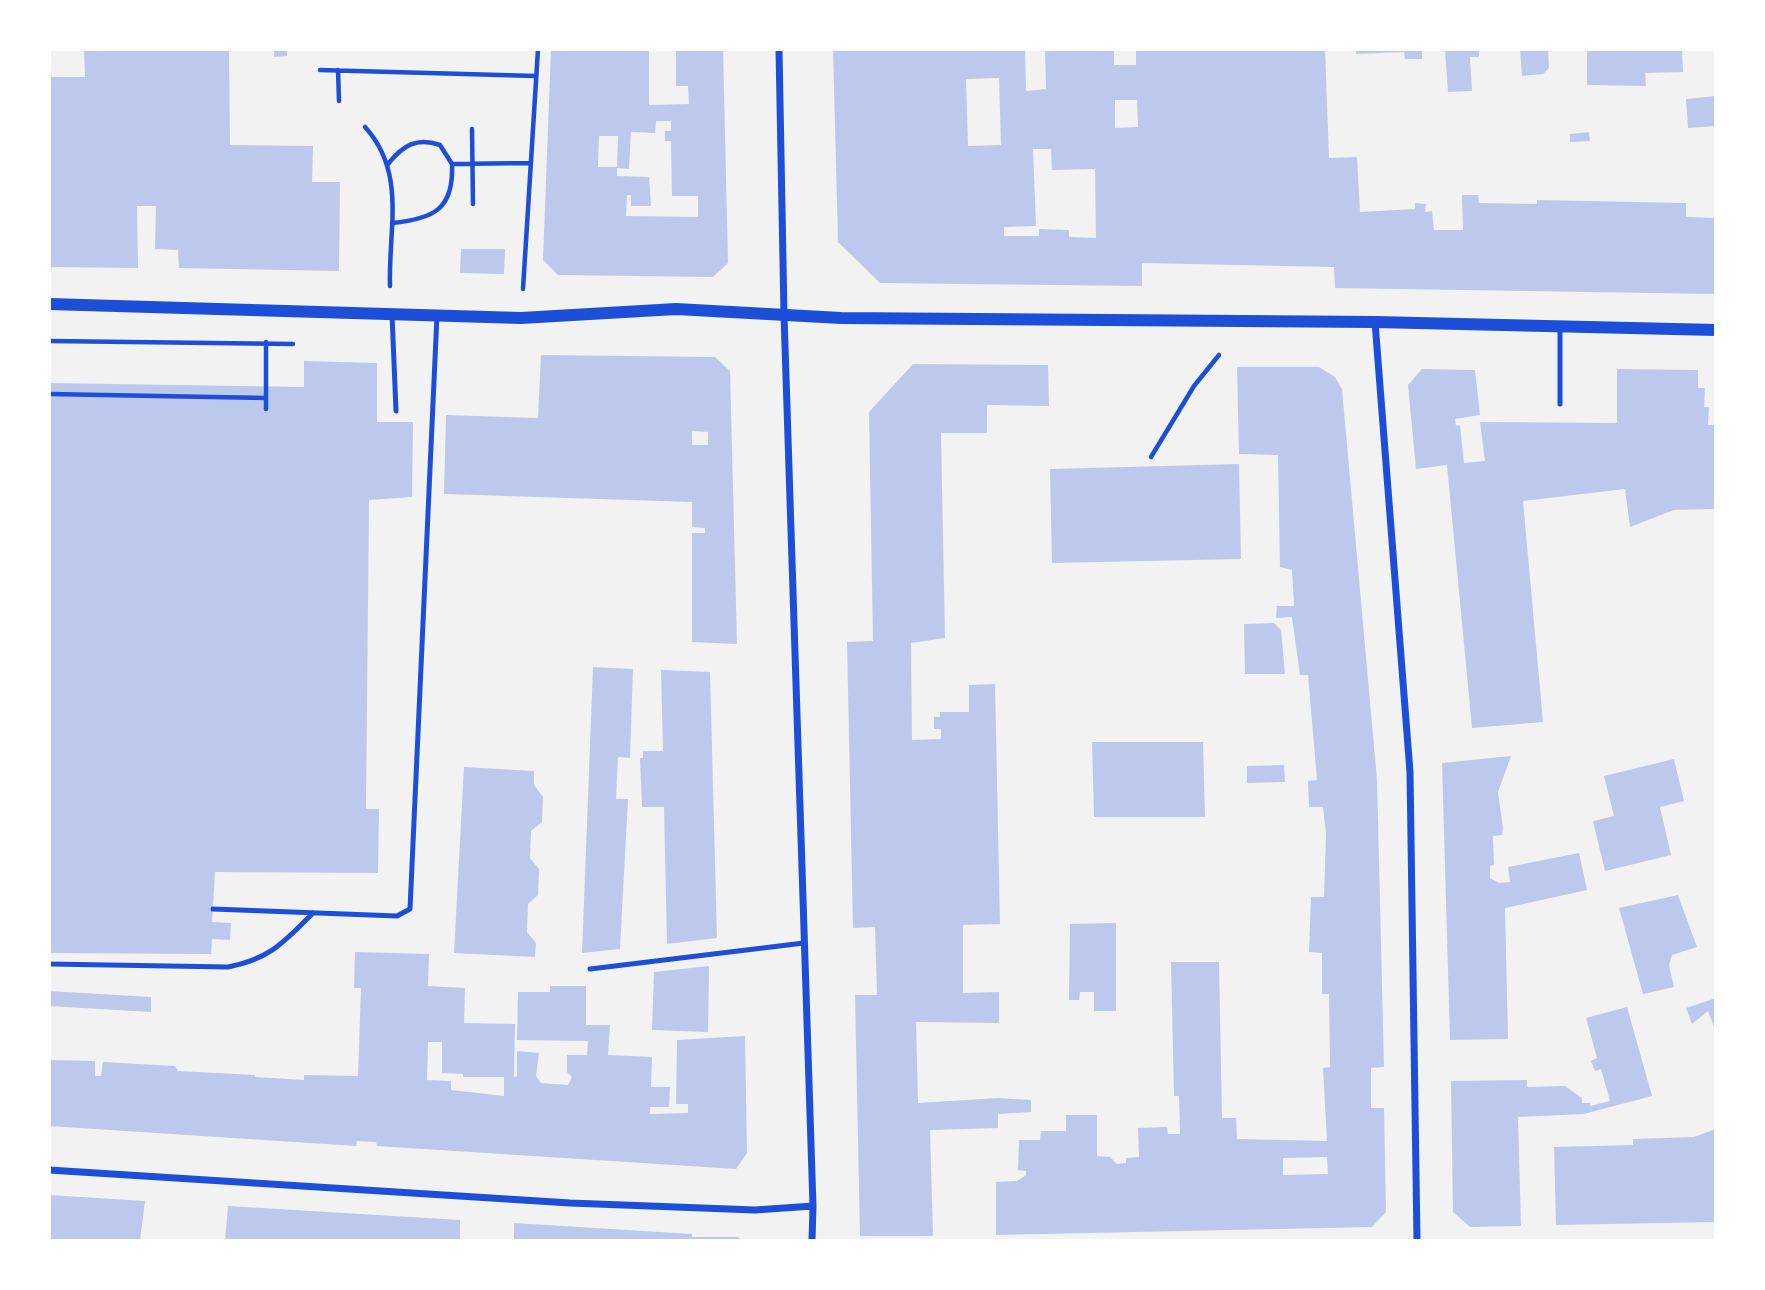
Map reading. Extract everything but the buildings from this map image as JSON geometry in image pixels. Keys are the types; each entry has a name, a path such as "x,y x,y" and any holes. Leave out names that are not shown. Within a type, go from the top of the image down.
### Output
{"street":[{"path":"779,49 784,316 813,1206 811,1241"},
{"path":"49,304 521,318 676,309 784,316 1375,322 1716,330"},
{"path":"1375,322 1410,772 1416,1241"},
{"path":"49,1170 570,1203 755,1210 813,1206"}],"lane":[{"path":"392,314 396,411"},
{"path":"213,909 397,916 410,908 437,315"},
{"path":"1560,327 1560,404"},
{"path":"49,964 228,967 254,962 276,950 313,913"},
{"path":"590,969 804,943"}],"path":[{"path":"521,318 538,49"},
{"path":"320,70 536,76"},
{"path":"338,70 339,101"},
{"path":"365,127 377,140 388,164 393,190 392,314"},
{"path":"472,129 473,204"},
{"path":"388,164 412,142 429,141 440,145 452,164 448,201 432,214 391,223"},
{"path":"452,164 530,163"},
{"path":"265,310 266,409"},
{"path":"49,341 304,344"},
{"path":"1151,457 1194,386 1219,355"},
{"path":"49,394 266,398"}]}
